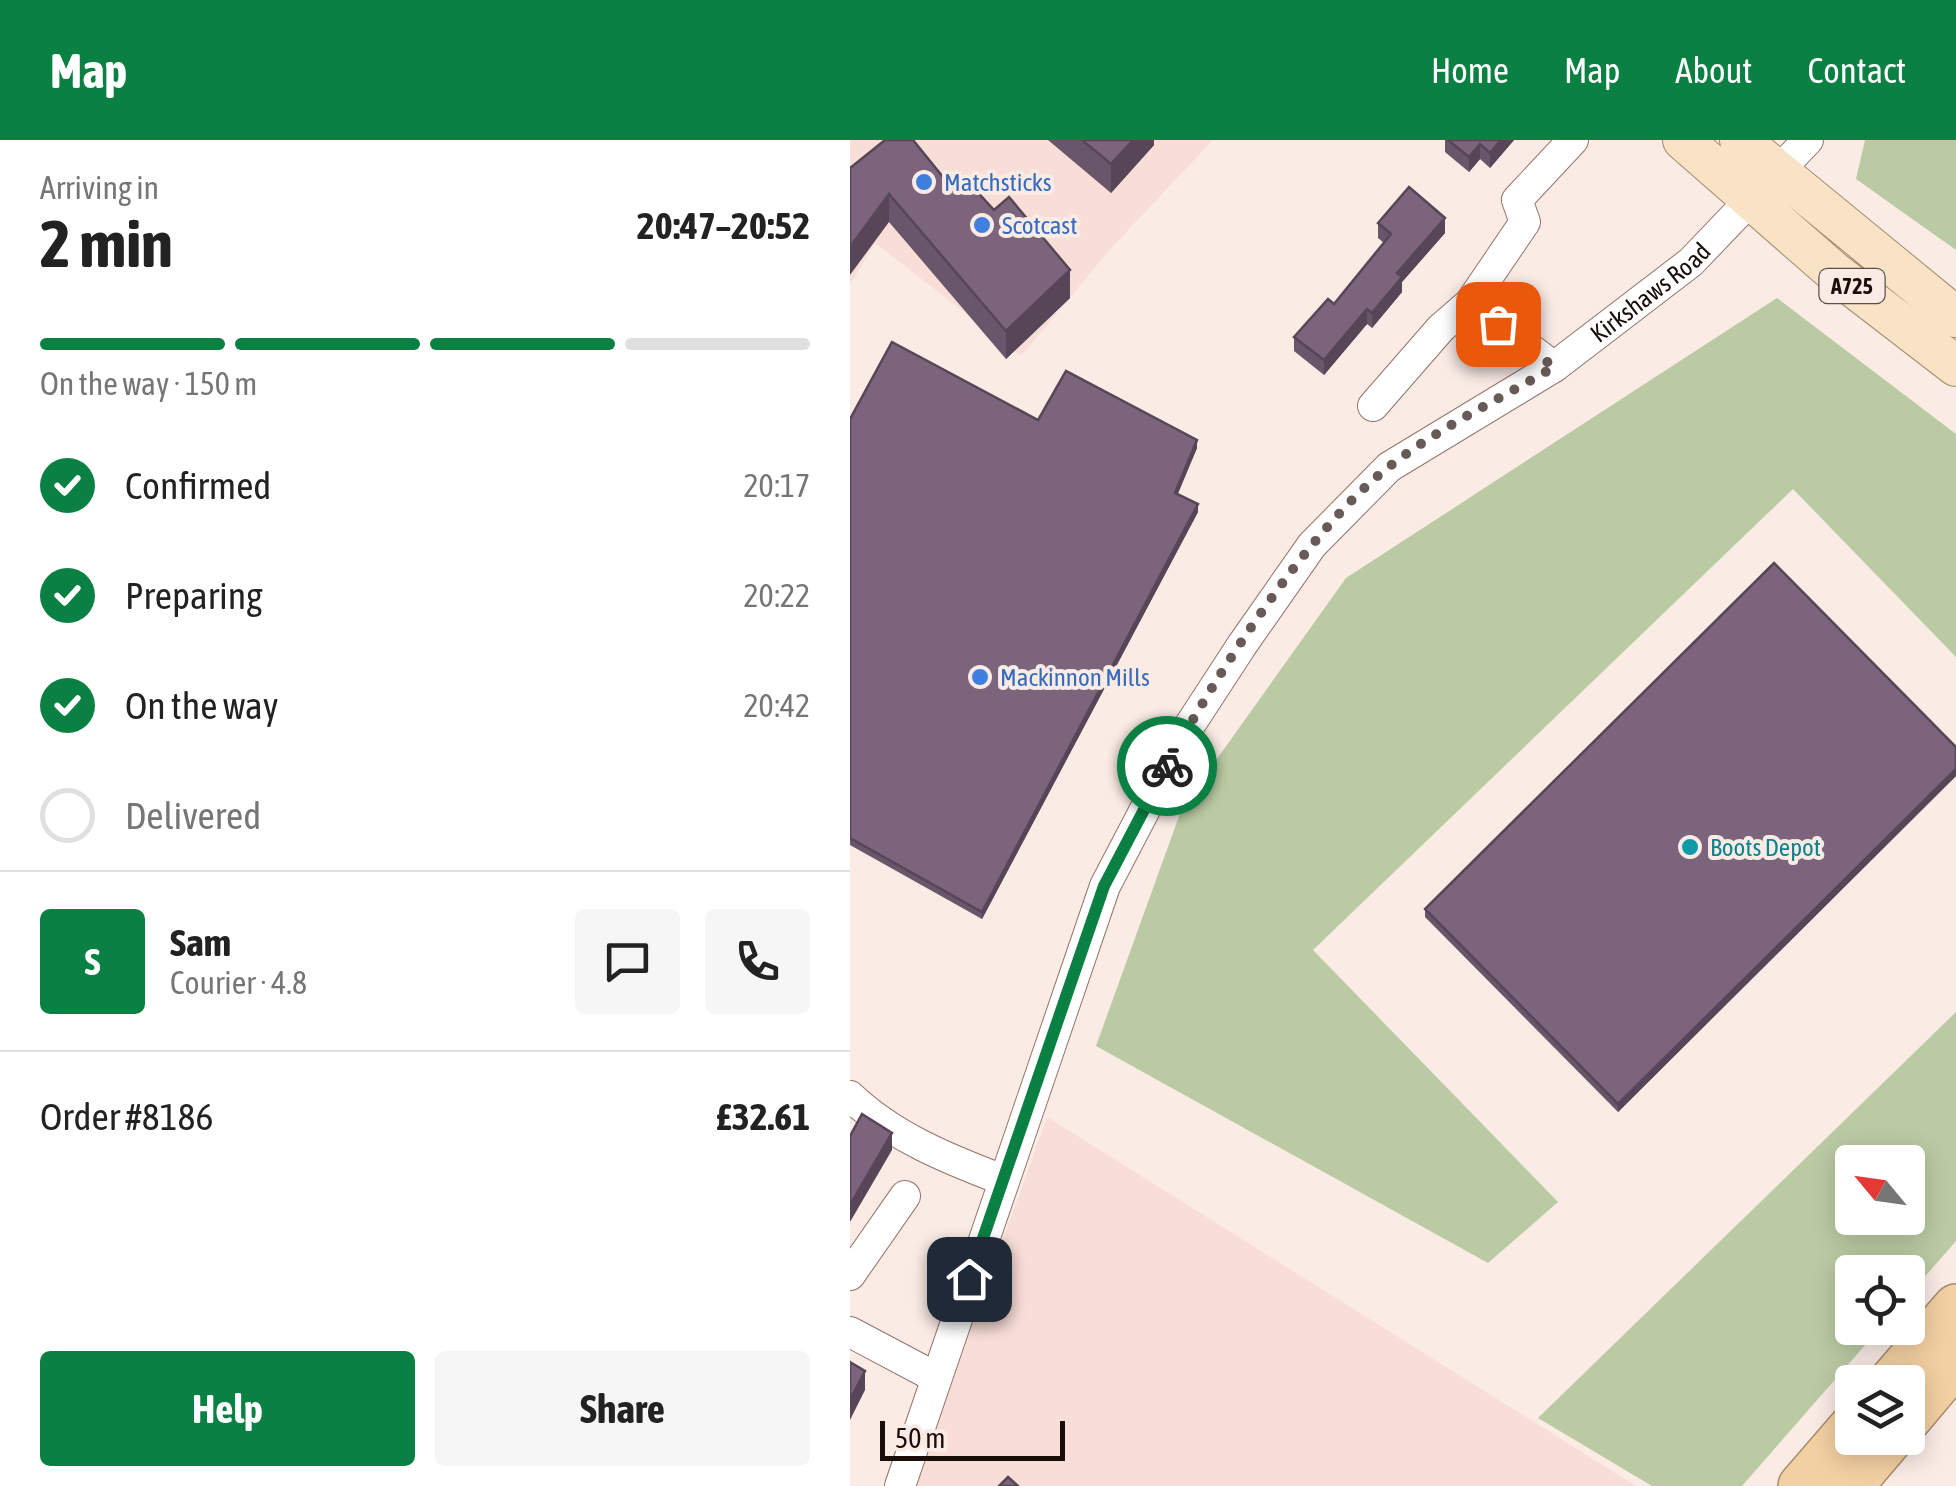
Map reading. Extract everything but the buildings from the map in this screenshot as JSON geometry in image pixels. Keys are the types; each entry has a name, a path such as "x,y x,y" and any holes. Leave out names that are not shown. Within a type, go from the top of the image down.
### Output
{"highway":[{"path":"1906,1365 1956,1308"},
{"path":"1925,1399 1956,1362"},
{"path":"1802,1486 1835,1447"},
{"path":"1850,1486 1877,1455"}],"main road":[{"name":"A725","path":"1683,140 1764,187 1954,314"},
{"name":"A725","path":"1740,140 1764,187 1956,366"}],"street":[{"path":"1374,406 1441,328 1470,303 1525,222 1517,200 1572,140"},
{"name":"Kirkshaws Road","path":"900,1486 1104,886 1186,731 1242,645 1312,545 1389,466 1554,367 1705,251 1808,140"},
{"path":"1470,303 1554,367"},
{"path":"850,1096 936,1155 1003,1180"},
{"path":"850,1275 905,1196"},
{"path":"850,1332 935,1377"}],"shaded area":[{"path":"850,140 1213,140 1113,246 1021,356 875,243 850,285"},
{"path":"1047,1117 1636,1486 915,1486"}],"green space":[{"path":"1865,140 1956,140 1956,250 1856,179"},
{"path":"1777,298 1956,434 1956,657 1793,489 1313,950 1558,1202 1488,1263 1096,1046 1182,808 1346,578"},
{"path":"1956,1012 1956,1241 1925,1277 1925,1255 1835,1255 1835,1345 1865,1345 1848,1365 1835,1365 1835,1380 1742,1486 1652,1486 1538,1418"}],"way so far":[{"path":"1167,766 1242,645 1312,545 1389,466 1554,367 1498,324"}],"place":[{"name":"Matchsticks","path":"924,182"},
{"name":"Scotcast","path":"982,225"},
{"name":"Mackinnon Mills","path":"980,677"},
{"name":"Boots Depot","path":"1690,847"}],"route":[{"path":"969,1279 1104,886 1167,766"}]}
